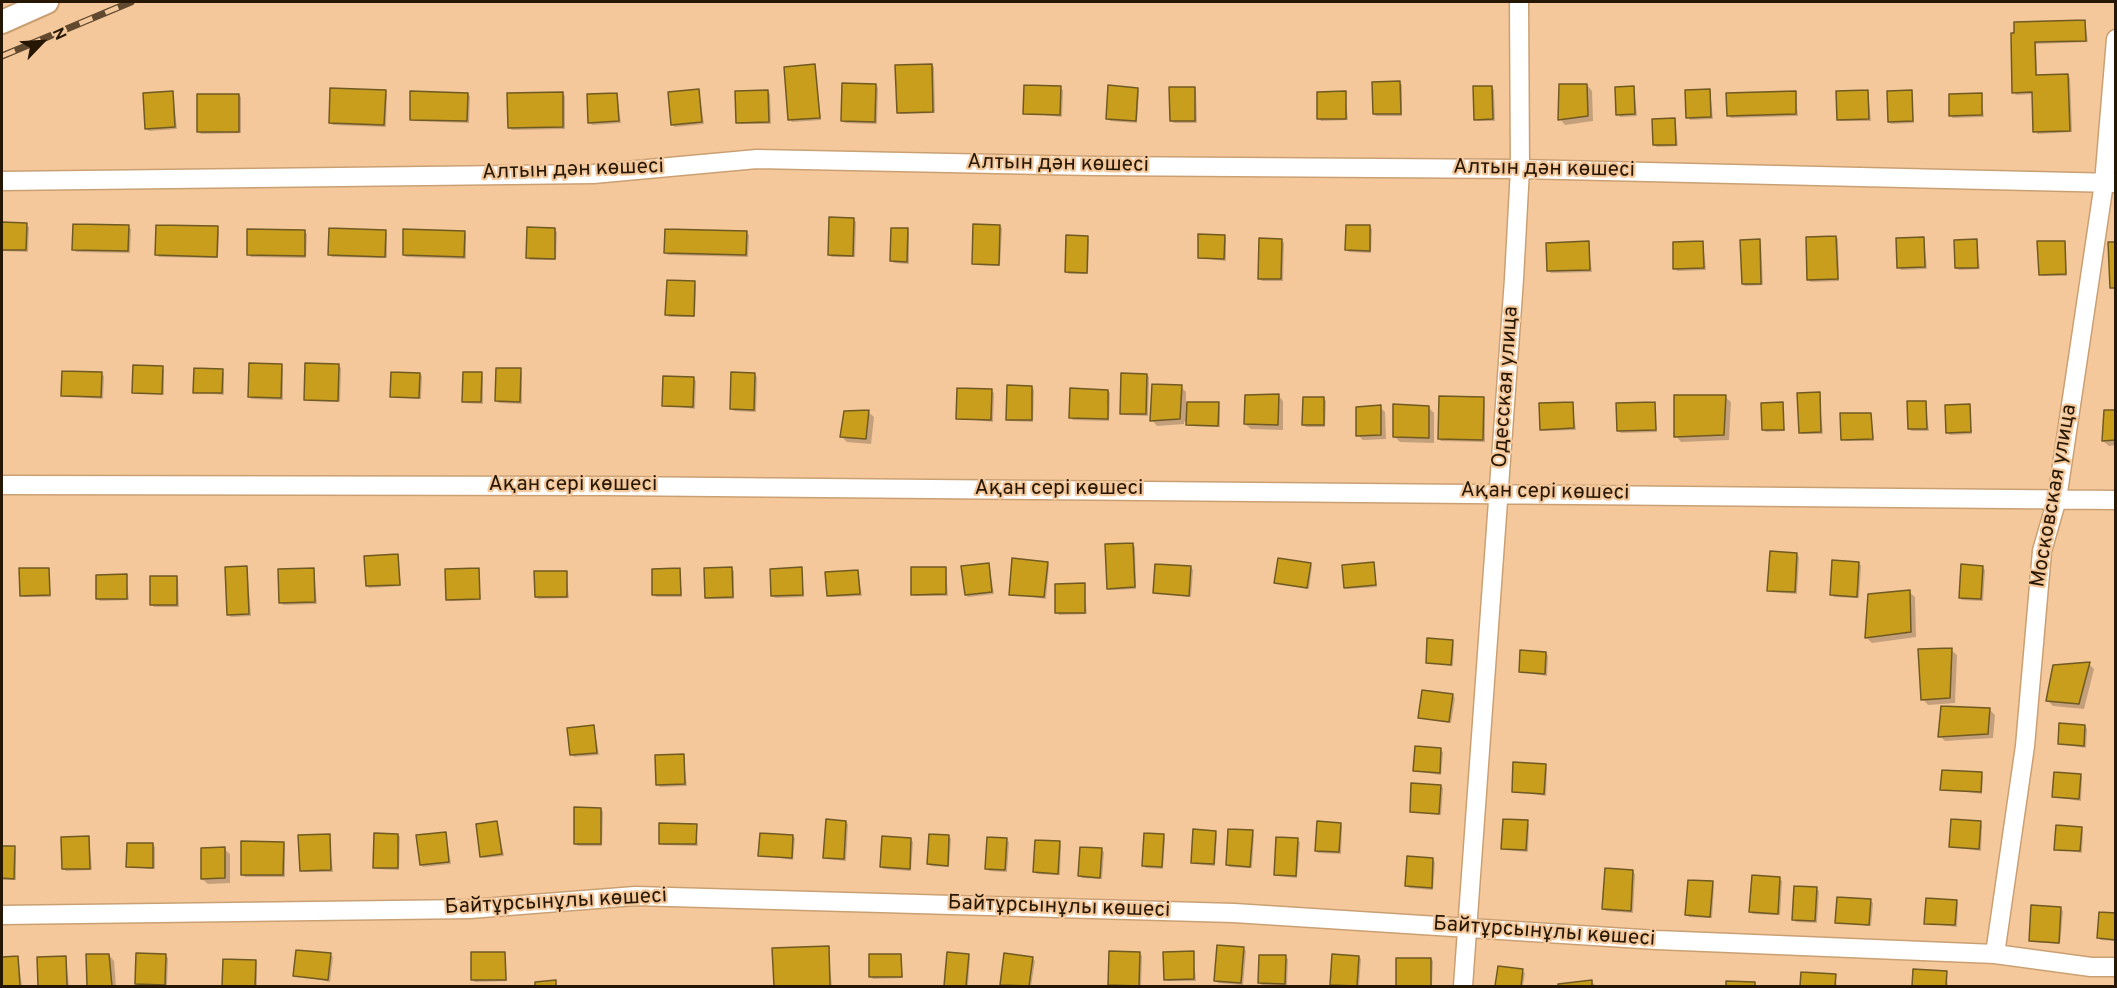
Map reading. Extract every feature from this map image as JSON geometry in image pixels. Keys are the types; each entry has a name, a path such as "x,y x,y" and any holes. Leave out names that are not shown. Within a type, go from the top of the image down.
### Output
{"main road":[{"path":"2,22 47,2"}],"street":[{"name":"Одесская улица","path":"1463,987 1500,493 1520,169 1519,2"},
{"name":"Московская улица","path":"1995,954 2025,746 2042,551 2057,499 2110,183 2115,39"},
{"name":"Алтын дән көшесі","path":"2,181 593,174 757,159 1520,169 2110,183"},
{"name":"Ақан сері көшесі","path":"2,484 1500,493 2115,500"},
{"name":"Байтұрсынұлы көшесі","path":"2,915 470,909 635,896 1234,913 1657,940 1995,954 2091,967 2115,967"}],"building":[{"path":"2085,20 2086,41 2035,42 2036,75 2068,74 2070,131 2033,132 2032,92 2012,93 2011,33 2014,33 2014,22"},
{"path":"815,64 820,118 788,120 784,67"},
{"path":"932,64 933,112 897,113 895,65"},
{"path":"1400,81 1401,114 1373,114 1372,82"},
{"path":"842,83 876,84 875,122 841,121"},
{"path":"1559,84 1587,84 1588,116 1558,120"},
{"path":"1024,85 1061,86 1060,115 1023,114"},
{"path":"1108,85 1138,88 1136,121 1106,119"},
{"path":"1473,86 1492,86 1493,119 1474,120"},
{"path":"1634,86 1635,114 1616,115 1615,87"},
{"path":"1169,87 1195,87 1195,121 1170,121"},
{"path":"330,88 386,90 384,125 329,123"},
{"path":"699,89 702,122 671,125 668,92"},
{"path":"1710,89 1711,117 1686,118 1685,90"},
{"path":"768,90 769,122 736,123 735,91"},
{"path":"1868,90 1869,119 1837,120 1836,91"},
{"path":"1912,90 1913,121 1888,122 1887,91"},
{"path":"173,91 175,127 145,129 143,93"},
{"path":"410,91 468,93 467,121 410,120"},
{"path":"1346,91 1346,119 1317,119 1317,92"},
{"path":"1796,91 1796,114 1727,116 1726,93"},
{"path":"563,92 563,127 508,128 507,93"},
{"path":"617,93 619,121 588,123 587,94"},
{"path":"1982,93 1982,115 1949,116 1949,94"},
{"path":"197,94 239,94 239,132 197,132"},
{"path":"1675,118 1676,145 1653,145 1652,119"},
{"path":"829,217 854,218 853,256 828,255"},
{"path":"2,222 27,223 26,250 2,250"},
{"path":"73,224 129,225 128,251 72,250"},
{"path":"973,224 1000,225 999,265 972,264"},
{"path":"156,225 218,226 217,257 155,255"},
{"path":"1346,225 1370,225 1370,251 1345,250"},
{"path":"527,227 555,228 555,259 526,258"},
{"path":"329,228 386,230 385,257 328,255"},
{"path":"891,228 908,228 907,262 890,261"},
{"path":"247,229 305,230 305,256 247,255"},
{"path":"403,229 465,231 464,257 403,255"},
{"path":"665,229 747,231 746,255 664,253"},
{"path":"1198,234 1225,235 1224,259 1198,258"},
{"path":"1066,235 1088,236 1087,273 1065,272"},
{"path":"1836,236 1838,279 1807,280 1806,237"},
{"path":"1924,237 1925,267 1897,268 1896,238"},
{"path":"1259,238 1282,239 1281,279 1258,279"},
{"path":"1760,239 1761,284 1742,284 1740,240"},
{"path":"1977,239 1978,268 1955,268 1954,240"},
{"path":"1589,241 1590,270 1547,271 1546,243"},
{"path":"1703,241 1704,268 1673,269 1673,242"},
{"path":"2037,241 2065,241 2066,274 2039,275"},
{"path":"2108,242 2116,242 2116,288 2110,288"},
{"path":"667,280 695,281 694,316 665,315"},
{"path":"249,363 282,364 281,398 248,397"},
{"path":"305,363 339,364 338,401 304,400"},
{"path":"133,365 163,366 162,394 132,393"},
{"path":"194,368 223,369 222,393 193,393"},
{"path":"496,368 521,368 520,402 495,401"},
{"path":"62,371 102,372 101,397 61,396"},
{"path":"391,372 420,373 419,398 390,397"},
{"path":"463,372 482,372 481,402 462,402"},
{"path":"731,372 755,373 754,410 730,409"},
{"path":"1121,373 1147,374 1146,414 1120,414"},
{"path":"663,376 694,377 693,407 662,406"},
{"path":"1152,384 1182,385 1180,419 1150,421"},
{"path":"1007,385 1032,386 1032,420 1006,420"},
{"path":"957,388 992,389 991,420 956,419"},
{"path":"1070,388 1108,390 1108,419 1069,418"},
{"path":"1820,392 1821,432 1799,433 1797,393"},
{"path":"1279,394 1278,425 1244,424 1245,395"},
{"path":"1674,395 1726,395 1724,435 1674,437"},
{"path":"1439,396 1484,397 1483,440 1438,439"},
{"path":"1303,397 1324,397 1324,425 1302,425"},
{"path":"1907,401 1926,401 1927,429 1908,429"},
{"path":"1187,402 1219,402 1218,426 1186,425"},
{"path":"1573,402 1574,428 1540,430 1539,403"},
{"path":"1655,402 1656,430 1617,431 1616,403"},
{"path":"1783,402 1784,430 1762,430 1761,403"},
{"path":"1393,404 1429,406 1429,438 1393,437"},
{"path":"1970,404 1971,432 1946,433 1945,405"},
{"path":"1381,405 1381,435 1356,436 1356,407"},
{"path":"869,410 866,439 840,437 844,411"},
{"path":"2104,410 2116,410 2116,440 2102,441"},
{"path":"1840,413 1871,413 1873,439 1841,440"},
{"path":"1133,543 1135,587 1107,589 1105,544"},
{"path":"1770,551 1797,553 1795,592 1767,591"},
{"path":"398,554 400,585 366,586 364,556"},
{"path":"1012,558 1048,562 1044,597 1009,595"},
{"path":"1278,558 1311,563 1307,588 1274,583"},
{"path":"1832,560 1859,562 1857,597 1830,595"},
{"path":"1374,562 1376,585 1344,588 1342,565"},
{"path":"989,563 992,592 965,595 961,566"},
{"path":"1155,564 1191,566 1189,596 1153,593"},
{"path":"1961,564 1983,566 1981,599 1959,598"},
{"path":"247,566 249,614 227,615 225,567"},
{"path":"732,567 733,597 705,598 704,568"},
{"path":"802,567 803,595 771,596 770,569"},
{"path":"911,567 946,567 946,594 911,595"},
{"path":"19,568 49,568 50,595 20,596"},
{"path":"314,568 315,602 279,603 278,569"},
{"path":"479,568 480,599 446,600 445,569"},
{"path":"680,568 681,595 652,595 652,569"},
{"path":"858,570 860,594 827,596 825,572"},
{"path":"534,571 567,571 567,597 535,597"},
{"path":"127,574 127,599 96,599 96,575"},
{"path":"150,576 177,576 177,605 150,605"},
{"path":"1085,583 1085,613 1055,613 1055,584"},
{"path":"1910,590 1911,632 1865,638 1868,594"},
{"path":"1427,638 1453,640 1451,665 1426,663"},
{"path":"1952,648 1950,698 1921,700 1918,649"},
{"path":"1520,650 1546,652 1545,674 1519,672"},
{"path":"2090,662 2079,704 2046,701 2053,665"},
{"path":"1422,690 1453,694 1449,722 1418,718"},
{"path":"1941,706 1990,708 1988,734 1938,737"},
{"path":"2059,723 2085,725 2084,746 2058,744"},
{"path":"594,725 597,753 570,755 567,728"},
{"path":"1415,746 1441,748 1440,773 1413,771"},
{"path":"684,754 685,784 656,785 655,755"},
{"path":"1513,762 1546,764 1544,794 1512,792"},
{"path":"1942,770 1982,772 1981,792 1940,790"},
{"path":"2054,772 2081,774 2079,799 2052,797"},
{"path":"1411,783 1441,785 1439,814 1410,812"},
{"path":"574,807 601,808 601,844 574,844"},
{"path":"826,819 846,821 844,859 823,858"},
{"path":"1503,819 1528,820 1526,850 1501,849"},
{"path":"1951,819 1981,821 1979,849 1949,847"},
{"path":"497,821 502,854 480,857 476,824"},
{"path":"1317,821 1341,823 1339,852 1315,851"},
{"path":"659,823 697,824 696,844 659,844"},
{"path":"2056,825 2082,827 2080,851 2054,850"},
{"path":"1193,829 1216,831 1214,864 1191,863"},
{"path":"1228,829 1253,830 1250,867 1226,865"},
{"path":"446,832 449,862 420,865 416,835"},
{"path":"374,833 398,834 398,868 373,868"},
{"path":"760,833 793,835 792,858 758,856"},
{"path":"1144,833 1164,834 1162,867 1142,866"},
{"path":"330,834 331,870 300,871 298,835"},
{"path":"929,834 949,835 948,866 927,864"},
{"path":"89,836 90,869 62,869 61,837"},
{"path":"882,836 911,838 910,869 880,867"},
{"path":"987,837 1007,838 1005,870 985,869"},
{"path":"1276,837 1298,838 1296,876 1274,875"},
{"path":"1035,840 1060,841 1058,874 1033,872"},
{"path":"241,841 284,842 283,875 241,875"},
{"path":"127,843 153,843 153,868 126,867"},
{"path":"2,846 15,846 14,879 2,878"},
{"path":"225,847 225,878 201,879 201,848"},
{"path":"1080,847 1102,848 1100,878 1078,876"},
{"path":"1407,856 1433,858 1432,888 1405,886"},
{"path":"1605,868 1633,870 1631,911 1602,909"},
{"path":"1752,875 1780,877 1778,914 1749,912"},
{"path":"1688,880 1713,881 1710,917 1685,915"},
{"path":"1794,886 1817,887 1815,921 1792,920"},
{"path":"1837,897 1871,899 1869,925 1835,923"},
{"path":"1926,898 1957,900 1955,925 1924,924"},
{"path":"2031,905 2061,907 2059,943 2029,941"},
{"path":"2099,912 2116,913 2116,940 2097,938"},
{"path":"1217,945 1244,947 1241,983 1214,981"},
{"path":"829,946 830,986 774,986 772,948"},
{"path":"296,950 331,953 328,980 293,976"},
{"path":"1109,951 1140,952 1139,986 1108,985"},
{"path":"1194,951 1194,979 1164,980 1163,952"},
{"path":"471,952 505,952 506,980 471,980"},
{"path":"947,952 969,954 966,986 944,986"},
{"path":"136,953 166,954 165,985 135,984"},
{"path":"1004,953 1033,957 1029,986 1000,985"},
{"path":"86,954 109,954 112,986 87,986"},
{"path":"869,954 901,954 902,977 869,977"},
{"path":"1332,954 1359,956 1357,986 1330,985"},
{"path":"1259,955 1286,955 1285,984 1258,983"},
{"path":"18,956 20,986 2,986 2,957"},
{"path":"66,956 67,986 38,986 37,957"},
{"path":"1396,958 1431,958 1431,986 1396,986"},
{"path":"223,959 256,960 255,986 222,986"},
{"path":"1498,966 1523,969 1521,986 1495,986"},
{"path":"1913,969 1947,971 1946,986 1912,986"},
{"path":"1801,972 1836,974 1835,986 1800,986"},
{"path":"556,980 556,986 535,986 535,982"},
{"path":"1592,980 1592,986 1558,986 1558,984"},
{"path":"1726,981 1755,982 1755,986 1726,986"}],"railway":[{"path":"2,56 131,2"}]}
